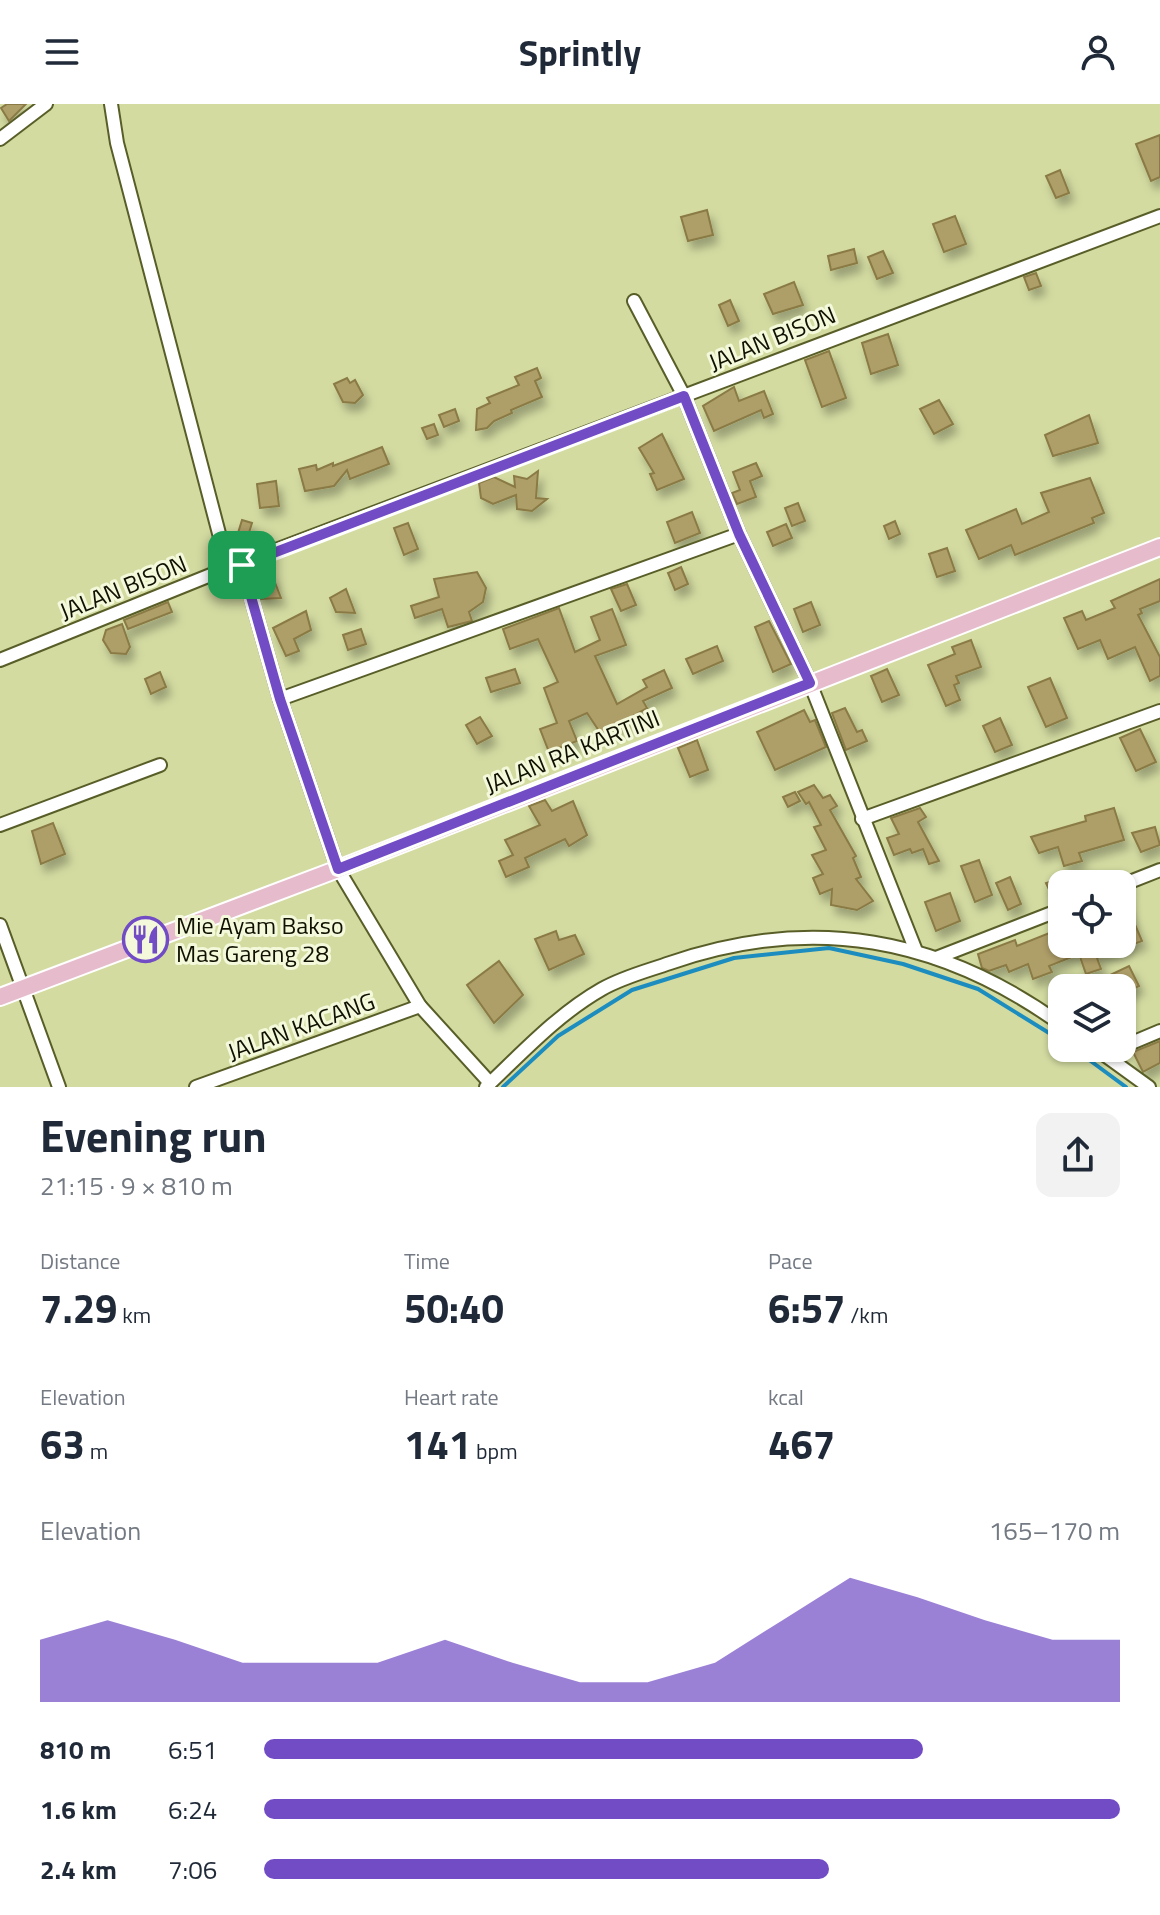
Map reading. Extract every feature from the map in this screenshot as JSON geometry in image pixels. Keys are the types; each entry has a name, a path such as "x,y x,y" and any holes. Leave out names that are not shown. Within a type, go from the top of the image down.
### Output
{"main road":[{"name":"JALAN RA KARTINI","path":"0,997 338,869 1160,547"}],"street":[{"path":"0,139 46,104"},
{"path":"111,104 117,143 228,568"},
{"name":"JALAN BISON","path":"0,660 228,568 1160,216"},
{"path":"634,301 684,396 739,534 810,683 916,951"},
{"path":"280,699 739,534"},
{"path":"242,565 280,699 338,869 420,1006 488,1085 567,1013 602,989 720,946 772,937 856,939 916,951 1008,990 1048,1016"},
{"path":"862,819 1160,711"},
{"path":"0,825 160,765"},
{"path":"1136,879 1160,870"},
{"path":"936,958 1048,914"},
{"path":"0,925 59,1087"},
{"name":"JALAN KACANG","path":"196,1087 420,1006"},
{"path":"1136,1041 1160,1031"},
{"path":"1114,1062 1149,1087"}],"building":[{"path":"7,104 26,104 9,121 1,108"},
{"path":"1160,135 1160,177 1151,181 1136,144"},
{"path":"1060,170 1069,193 1056,198 1046,176"},
{"path":"707,210 713,235 688,241 681,217"},
{"path":"955,216 966,244 944,252 933,224"},
{"path":"854,249 857,263 831,270 828,256"},
{"path":"883,251 893,273 877,279 868,257"},
{"path":"1036,273 1041,286 1029,290 1024,277"},
{"path":"794,282 803,305 773,314 764,294"},
{"path":"730,300 739,321 728,326 719,305"},
{"path":"888,334 898,365 871,374 862,343"},
{"path":"829,351 846,398 822,407 805,360"},
{"path":"537,368 541,378 535,381 542,397 511,410 512,413 494,421 487,428 476,430 477,409 490,403 487,398 519,385 515,377"},
{"path":"347,378 350,383 355,380 363,395 355,403 343,402 334,384"},
{"path":"734,387 739,401 764,391 773,414 764,418 761,410 714,431 703,406"},
{"path":"939,400 953,424 934,434 920,409"},
{"path":"455,409 459,421 444,427 439,415"},
{"path":"1089,415 1098,443 1053,456 1045,435"},
{"path":"434,424 438,435 427,439 422,428"},
{"path":"662,434 684,479 657,490 650,474 654,473 639,448"},
{"path":"382,447 389,464 350,479 347,470 334,486 305,491 299,469 316,465 317,470 333,463 333,466"},
{"path":"756,463 762,476 750,481 756,497 737,504 732,493 740,490 733,472"},
{"path":"538,471 536,498 547,499 532,511 517,509 516,495 493,504 481,498 479,483 494,477 515,487 514,476 527,479"},
{"path":"1090,478 1104,513 1092,518 1094,523 1015,555 1011,545 979,559 966,530 1016,509 1022,524 1049,512 1041,493"},
{"path":"276,481 279,506 260,508 257,484"},
{"path":"798,503 805,521 792,526 785,508"},
{"path":"692,512 700,533 675,543 667,522"},
{"path":"242,520 252,523 248,536 238,533"},
{"path":"895,521 900,534 889,539 884,526"},
{"path":"408,523 418,549 404,555 394,528"},
{"path":"786,524 792,538 773,546 767,532"},
{"path":"947,548 955,571 937,577 929,554"},
{"path":"681,567 688,584 675,590 668,573"},
{"path":"477,572 486,588 483,602 469,612 472,621 448,627 442,609 415,618 411,606 439,597 434,579"},
{"path":"272,575 281,598 261,599 256,581"},
{"path":"1160,579 1160,601 1140,609 1142,613 1138,615 1160,657 1160,676 1150,681 1135,647 1108,659 1100,640 1078,649 1064,618 1082,611 1086,620 1115,608 1111,601"},
{"path":"627,584 636,605 621,611 611,589"},
{"path":"346,589 355,613 336,612 330,598"},
{"path":"168,602 172,612 128,629 124,620"},
{"path":"811,602 820,625 803,632 794,609"},
{"path":"559,608 575,652 600,640 591,617 612,609 626,645 595,656 617,704 647,687 643,680 664,670 672,688 643,701 647,708 601,734 587,713 569,721 577,741 549,752 540,729 557,723 544,688 558,682 538,639 510,649 503,629"},
{"path":"306,611 311,630 294,639 299,651 286,656 273,628"},
{"path":"769,621 791,664 773,672 755,627"},
{"path":"122,624 130,647 126,654 111,653 103,640 106,630"},
{"path":"361,629 366,644 348,650 343,635"},
{"path":"971,640 981,667 956,676 959,683 954,685 960,700 946,706 928,665 955,654 952,647"},
{"path":"717,646 723,661 693,674 686,659"},
{"path":"515,669 520,683 491,692 486,678"},
{"path":"887,669 899,695 882,702 871,676"},
{"path":"160,672 166,687 151,694 145,679"},
{"path":"1050,678 1067,718 1046,727 1028,687"},
{"path":"845,708 857,732 862,730 867,741 846,750 832,713"},
{"path":"804,710 810,722 815,720 826,747 775,770 757,732"},
{"path":"480,717 492,736 477,744 466,725"},
{"path":"1000,718 1012,745 995,752 983,726"},
{"path":"1140,729 1156,762 1136,771 1120,738"},
{"path":"697,740 708,770 690,777 678,748"},
{"path":"814,785 823,798 830,795 837,806 830,810 856,856 853,858 861,877 856,879 873,901 857,910 831,905 832,889 820,894 813,878 823,874 812,855 826,850 814,827 821,825 809,802 806,804 798,792"},
{"path":"795,792 800,801 788,807 783,797"},
{"path":"545,800 552,811 573,801 587,835 569,846 565,839 525,858 529,867 506,877 499,861 513,855 505,840 540,825 529,806"},
{"path":"920,808 926,817 918,822 939,861 929,864 923,849 912,853 910,849 894,855 887,838 899,834 891,818"},
{"path":"1114,808 1124,840 1079,853 1082,861 1064,866 1058,847 1039,853 1031,837 1086,821 1085,816"},
{"path":"53,823 65,854 41,864 32,831"},
{"path":"1155,827 1160,845 1141,852 1132,833"},
{"path":"979,860 992,895 975,902 961,866"},
{"path":"1010,877 1021,904 1008,910 996,883"},
{"path":"950,893 960,921 936,931 925,902"},
{"path":"1136,927 1142,941 1136,943"},
{"path":"556,931 559,940 575,935 584,954 549,970 535,939"},
{"path":"1048,934 1048,958 1069,958 1049,966 1052,972 1033,979 1028,964 1009,972 1006,965 989,971 982,968 978,954 1015,940 1017,946"},
{"path":"1080,958 1097,958 1101,969 1086,974"},
{"path":"499,961 523,995 494,1023 467,985"},
{"path":"1129,966 1133,974 1112,974"},
{"path":"1160,1041 1160,1063 1143,1072 1136,1051"}],"waterway":[{"path":"503,1087 558,1036 632,990 734,958 829,948 903,964 978,989 1048,1032"},
{"path":"1092,1062 1126,1087"}],"place":[{"name":"Mie Ayam Bakso Mas Gareng 28","path":"145,939"}],"route":[{"path":"684,396 739,534 810,683 338,869 280,699 242,565 684,396"}]}
